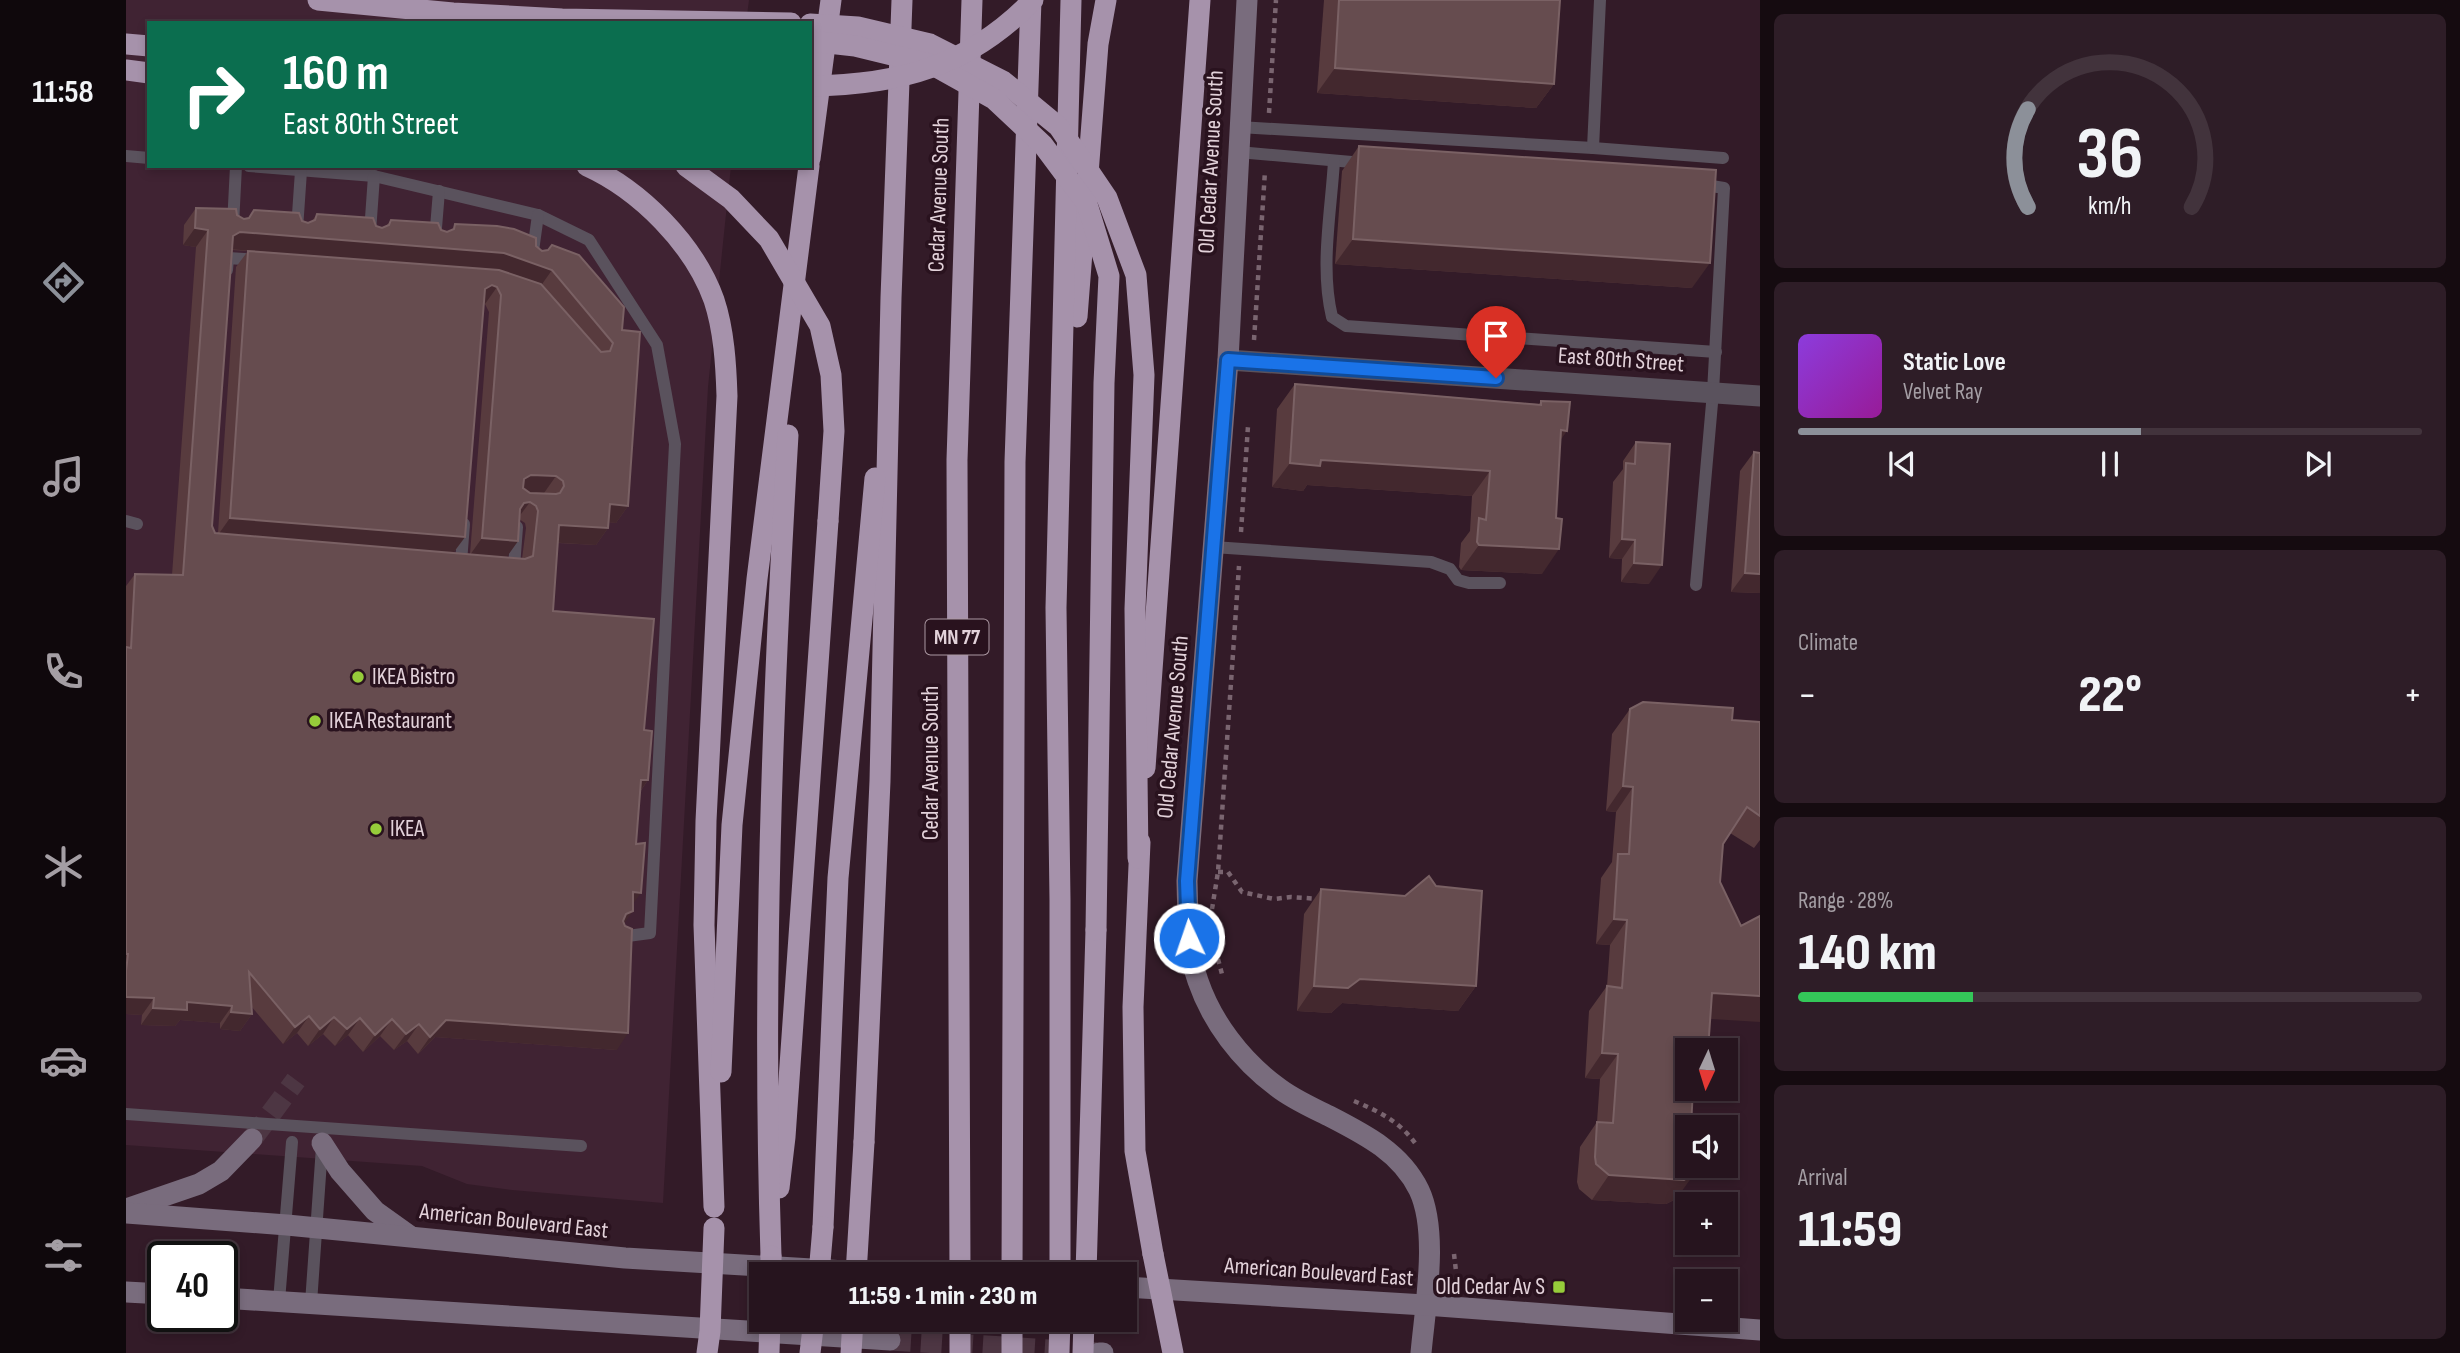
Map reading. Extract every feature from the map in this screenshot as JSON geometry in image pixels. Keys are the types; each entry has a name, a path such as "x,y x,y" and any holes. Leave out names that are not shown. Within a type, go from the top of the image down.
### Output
{"highway":[{"path":"318,0 508,16 672,21"},
{"path":"812,144 831,0"},
{"path":"857,1262 880,781 891,299 902,0"},
{"name":"Cedar Avenue South","path":"960,1262 957,460 972,0"},
{"path":"812,86 889,80 923,71 960,55 991,36 1032,0"},
{"name":"MN 77","path":"1012,1262 1015,462 1032,0"},
{"path":"1060,1262 1060,900 1056,608 1071,0"},
{"path":"1056,608 1098,44 1106,0"},
{"path":"1173,1353 1135,1151 1133,1007 1138,858 1200,0"},
{"path":"812,24 858,27 929,44 1003,81 1059,127 1107,198 1136,275 1144,375 1135,609 1138,858"},
{"path":"812,41 855,46 933,65 994,99 1043,145 1087,204 1109,276 1104,383 1096,930 1086,1262"},
{"path":"126,44 147,46"},
{"path":"126,70 147,73"},
{"path":"591,168 640,199 669,228 698,268 714,300 726,366 727,396 704,912 714,1218"},
{"path":"689,168 731,199 769,239 820,326 831,375 834,431 828,521 776,1136 771,1262"},
{"path":"707,1353 732,825 757,579 809,168"},
{"path":"776,1136 771,882 779,596 799,244"},
{"path":"820,1262 824,1227 838,878 891,299"},
{"path":"769,1353 770,1332"},
{"path":"810,1353 813,1332"},
{"path":"851,1353 852,1332"},
{"path":"960,1332 960,1353"},
{"path":"1012,1332 1012,1353"},
{"path":"1059,1353 1060,1332"},
{"path":"1083,1353 1084,1332"}],"main road":[{"name":"Old Cedar Avenue South","path":"1247,0 1228,360 1187,881 1189,938 1198,980 1213,1017 1239,1051 1276,1087 1387,1148 1408,1172 1420,1192 1430,1243 1421,1353"},
{"path":"126,1211 199,1184 221,1171 251,1139"},
{"path":"322,1143 340,1171 375,1211 411,1237"},
{"name":"American Boulevard East","path":"126,1211 625,1258 749,1265"},
{"name":"American Boulevard East","path":"1137,1288 1425,1305 1760,1331"},
{"path":"126,1292 147,1293"},
{"path":"238,1299 890,1340"}],"street":[{"name":"East 80th Street","path":"1228,360 1760,396"}],"lane":[{"path":"1592,148 1600,0"},
{"path":"1239,127 1723,158"},
{"path":"1238,152 1374,164"},
{"path":"126,156 147,158"},
{"path":"1334,161 1326,267 1328,303 1332,317 1346,326 1716,352"},
{"path":"233,227 236,168"},
{"path":"275,168 374,176 538,215 589,240 657,345 675,444 650,933 620,937"},
{"path":"296,231 301,170"},
{"path":"370,236 374,176"},
{"path":"1684,182 1724,188 1716,352 1696,585"},
{"path":"435,240 439,191"},
{"path":"532,259 538,215"},
{"path":"226,285 228,258 269,261"},
{"path":"462,562 465,509"},
{"path":"500,566 514,567 517,527"},
{"path":"1213,547 1431,562 1450,569 1458,580 1469,583 1500,583"},
{"path":"126,1114 581,1146"},
{"path":"279,1301 292,1142"},
{"path":"311,1303 322,1143"}],"path":[{"path":"1212,921 1218,872 1248,423"},
{"path":"1218,872 1228,872 1242,892 1274,899 1291,897 1330,900"},
{"path":"1217,957 1224,980"},
{"path":"1345,1098 1387,1116 1405,1130 1419,1148"},
{"path":"1454,1250 1456,1271"}],"shaded area":[{"path":"126,0 749,0 746,21 147,21 147,168 731,168 708,387 663,1203 467,1184 422,1166 126,1145"}],"building":[{"path":"1339,0 1560,0 1554,84 1335,68"},
{"path":"1359,146 1716,170 1710,263 1353,239"},
{"name":"IKEA","path":"196,208 236,209 237,215 244,219 249,218 254,210 299,213 302,221 308,223 315,220 317,214 373,218 376,226 382,228 389,225 391,220 438,223 441,230 447,232 454,229 455,224 514,229 536,238 536,246 542,251 548,250 552,245 579,255 624,307 622,330 640,332 628,506 610,504 608,528 559,525 553,611 654,619 644,730 652,731 648,780 641,780 636,844 645,843 641,893 633,892 633,911 626,914 623,921 625,926 632,929 628,1033 446,1020 430,1037 419,1024 406,1034 392,1019 375,1035 360,1018 347,1029 334,1017 320,1029 309,1016 295,1027 249,972 252,1014 231,1012 232,1006 187,1002 187,1010 153,1008 154,998 126,997 126,647 131,648 135,574 183,575 208,230 195,228","holes":["240,232 504,253 552,270 613,343 610,351 601,352 541,284 499,270 248,251 230,518 465,537 485,289 492,285 497,287 501,295 482,538 518,541 520,509 524,503 530,502 538,511 533,556 525,559 215,533 212,526 233,236","531,475 556,476 563,481 564,486 560,493 556,494 530,493 523,488 524,479"]},
{"path":"1295,384 1541,405 1541,401 1570,402 1567,431 1561,430 1556,518 1562,519 1559,549 1479,545 1479,518 1486,520 1490,471 1321,460 1320,466 1290,463"},
{"path":"1636,442 1670,444 1662,565 1634,563 1635,540 1622,539 1626,463 1635,464"},
{"path":"1754,452 1760,453 1760,574 1745,573"},
{"path":"1643,702 1733,708 1732,720 1760,722 1760,816 1747,807 1723,844 1720,882 1741,926 1760,916 1760,996 1712,993 1709,1038 1675,1038 1675,1101 1692,1101 1692,1115 1675,1115 1675,1178 1687,1178 1684,1180 1609,1175 1596,1164 1595,1157 1597,1122 1613,1123 1618,1054 1602,1053 1607,986 1622,988 1627,920 1614,919 1618,854 1629,854 1633,787 1623,786 1630,709"},
{"path":"1429,876 1436,886 1482,891 1476,986 1360,979 1348,988 1314,986 1321,889 1405,896"}],"tunnel":[{"path":"252,1139 296,1080"},
{"path":"890,1340 1099,1353"}],"place":[{"name":"IKEA Bistro","path":"358,677"},
{"name":"IKEA Restaurant","path":"315,721"},
{"name":"IKEA","path":"376,829"},
{"name":"Old Cedar Av S","path":"1559,1287"}],"route":[{"path":"1189,938 1187,881 1228,360 1496,378"}]}
